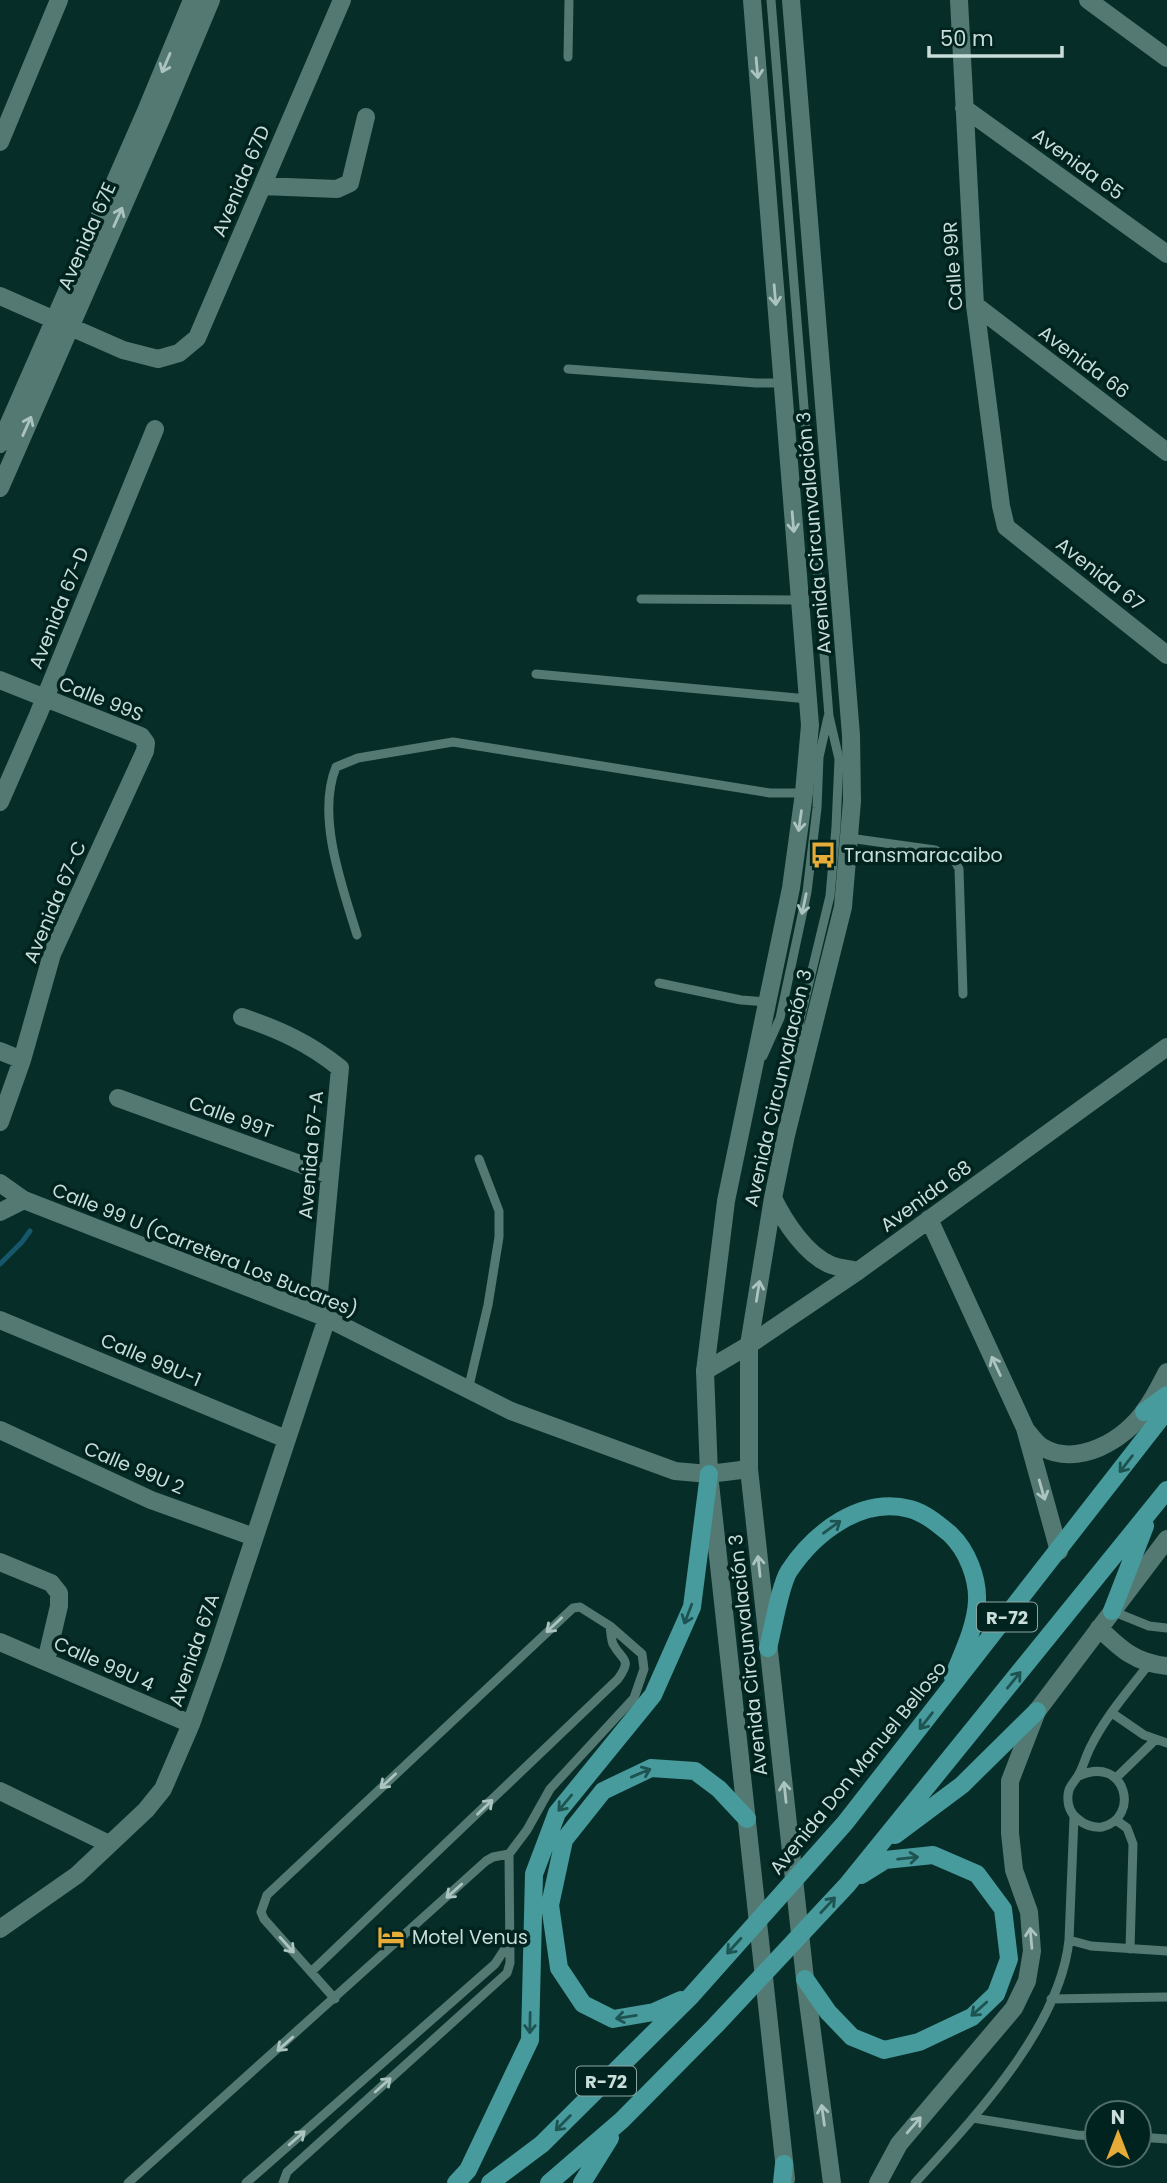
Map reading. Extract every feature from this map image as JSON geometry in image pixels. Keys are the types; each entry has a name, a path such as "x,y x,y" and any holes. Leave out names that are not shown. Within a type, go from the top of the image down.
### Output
{"main road":[{"path":"1158,1413 1167,1394"},
{"name":"Avenida Don Manuel Belloso","path":"490,2183 541,2144 691,1996 845,1823 1059,1551 1158,1413"},
{"path":"456,2183 468,2170 530,2040 534,1874 556,1813 653,1695 692,1607 709,1474"},
{"name":"R-72","path":"549,2183 621,2120 715,2026 847,1885 1167,1490"},
{"path":"768,1648 787,1573 813,1540 844,1518 880,1507 910,1509 935,1521 957,1541 971,1566 977,1600 973,1624 946,1695"},
{"name":"R-72","path":"1112,1611 1151,1510"},
{"name":"R-72","path":"873,1852 962,1785 1037,1711"},
{"path":"691,1996 654,2012 612,2019 583,2004 559,1968 550,1905 564,1840 603,1791 651,1768 695,1772 719,1789 747,1819"},
{"path":"805,1979 828,2012 852,2037 884,2050 919,2042 972,2017 996,1994 1009,1959 1003,1909 977,1874 933,1855 885,1860 847,1885"},
{"path":"582,2183 621,2120"},
{"path":"784,2164 785,2183"}],"street":[{"path":"0,142 59,0"},
{"name":"Avenida 67E","path":"0,488 192,0"},
{"name":"Avenida 67E","path":"0,444 63,323 162,117 211,0"},
{"name":"Avenida 67D","path":"63,323 123,351 158,359 179,353 197,338 341,0"},
{"name":"Avenida Circunvalación 3","path":"752,0 810,725 791,888 726,1201 705,1371 709,1474 784,2164"},
{"name":"Avenida Circunvalación 3","path":"791,0 851,735 852,801 843,907 772,1198 749,1345 749,1469 805,1979 832,2183"},
{"name":"Calle 99R","path":"959,0 975,305 1006,527"},
{"path":"1088,0 1167,58"},
{"name":"Avenida 65","path":"964,108 1167,254"},
{"path":"262,186 337,189 350,183 366,117"},
{"path":"0,296 63,323"},
{"name":"Avenida 66","path":"975,305 1167,452"},
{"name":"Avenida 67-D","path":"0,802 155,429"},
{"name":"Avenida 67","path":"1006,527 1167,654"},
{"name":"Calle 99S","path":"0,680 141,736 146,743"},
{"name":"Avenida 67-C","path":"0,1122 22,1060 52,954 145,751 146,743"},
{"name":"Avenida 67-A","path":"242,1017 293,1036 340,1068 330,1175 322,1316"},
{"name":"Avenida 68","path":"705,1371 749,1345 858,1271 1167,1047"},
{"path":"0,1051 22,1060"},
{"name":"Calle 99T","path":"118,1098 330,1175"},
{"name":"Calle 99 U (Carretera Los Bucares)","path":"0,1183 23,1200 322,1316 511,1411 675,1471 709,1474 749,1469"},
{"path":"772,1198 783,1221 802,1243 829,1265 858,1271"},
{"path":"0,1203 23,1200"},
{"path":"0,1212 23,1200"},
{"path":"929,1219 1025,1428 1059,1551"},
{"name":"Avenida 67A","path":"0,1929 77,1875 146,1810 163,1789 191,1724 215,1657 286,1439 322,1316"},
{"name":"Calle 99U-1","path":"0,1320 286,1439"},
{"path":"1025,1428 1041,1446 1063,1455 1108,1446 1158,1413 1167,1372"},
{"name":"Calle 99U 2","path":"0,1430 151,1500 254,1537"},
{"name":"R-72","path":"1037,1711 1167,1539"},
{"path":"0,1562 51,1583 60,1593 46,1661"},
{"path":"1099,1628 1126,1653 1149,1664 1167,1666"},
{"name":"Calle 99U 4","path":"0,1642 191,1724"},
{"path":"878,2183 899,2144 1014,2008 1027,1981 1032,1951 1029,1912 1014,1870 1010,1833 1010,1781 1037,1711"},
{"path":"0,1791 109,1844"}],"lane":[{"path":"568,58 569,0"},
{"path":"771,0 829,716 839,759 830,896 800,1020 798,1086"},
{"path":"568,369 782,383"},
{"path":"641,599 800,600"},
{"path":"536,674 808,699"},
{"path":"750,1084 783,1006 807,892 817,808 819,757 829,716"},
{"path":"357,935 328,828 331,780 336,767 358,758 453,742 770,793 804,793"},
{"path":"849,838 935,850 956,862 959,869 963,994"},
{"path":"659,983 741,1000 767,1002"},
{"path":"468,1390 488,1305 499,1237 499,1211 479,1159"},
{"path":"283,2183 287,2172 507,1973 510,1963 509,1854 551,1789 621,1714 638,1689 644,1669 642,1654 610,1626 580,1607 568,1611 267,1895 262,1904 264,1919 335,1999"},
{"path":"1112,1611 1149,1626 1167,1628"},
{"path":"311,1972 618,1679 626,1659 613,1644 610,1626"},
{"path":"915,2183 973,2118 1027,2045 1064,1971 1069,1940 1074,1817 1068,1803 1069,1788 1079,1776 1091,1746 1112,1713 1149,1664"},
{"path":"1112,1713 1143,1735 1167,1743"},
{"path":"1116,1778 1154,1740"},
{"path":"1074,1817 1087,1826 1102,1827 1116,1819 1124,1806 1124,1791 1116,1778 1105,1771 1091,1770 1079,1776"},
{"path":"1116,1819 1127,1828 1133,1844 1130,1949"},
{"path":"128,2183 486,1861 509,1854"},
{"path":"1069,1940 1091,1946 1167,1951"},
{"path":"246,2183 495,1964 510,1941"},
{"path":"1051,1999 1167,1997"},
{"path":"973,2118 1083,2135"}],"waterway":[{"path":"0,1264 30,1231"}],"place":[{"name":"Transmaracaibo","path":"823,855"},
{"name":"Motel Venus","path":"391,1937"}]}
